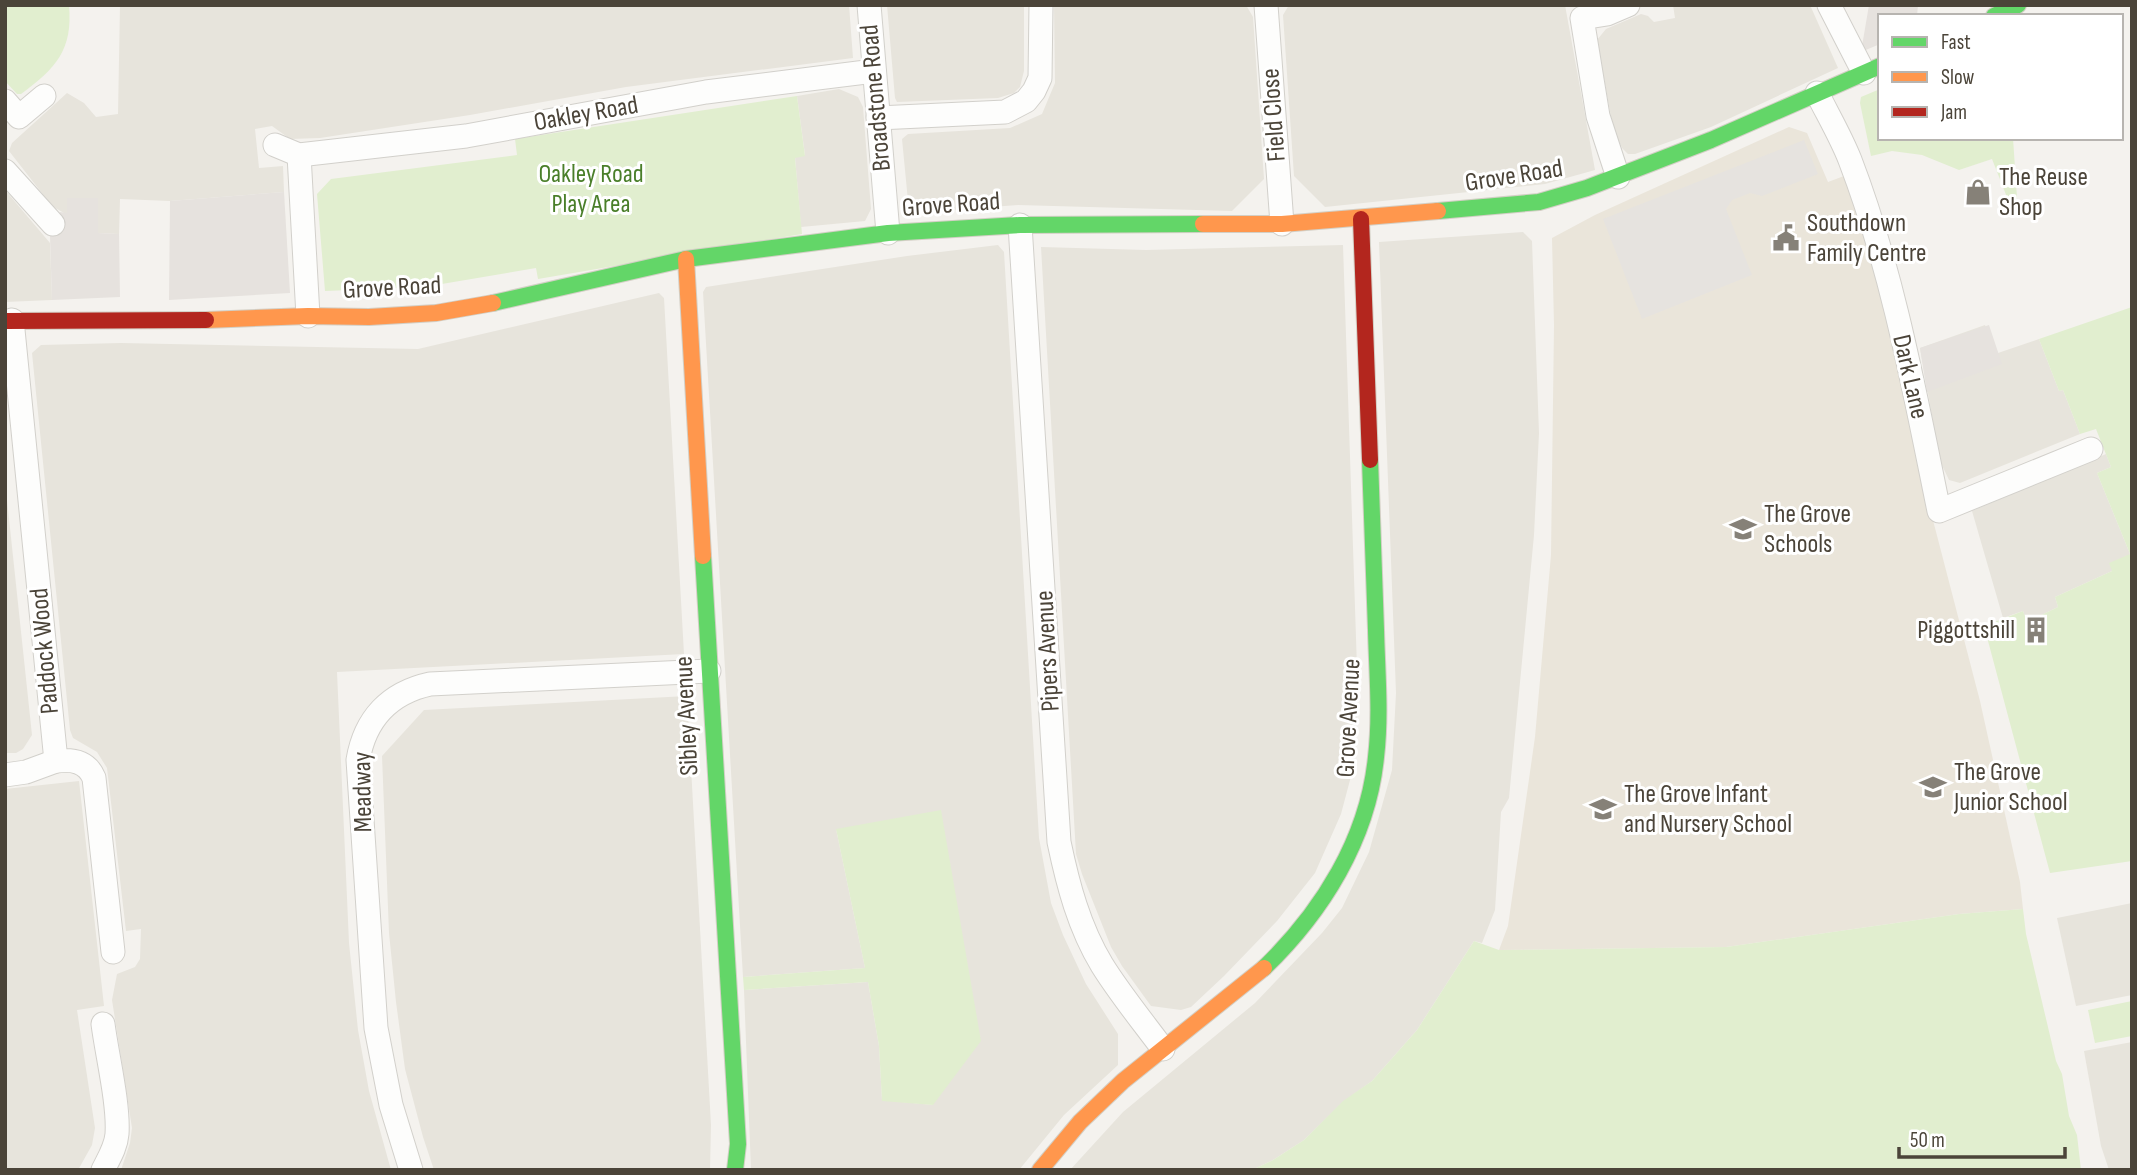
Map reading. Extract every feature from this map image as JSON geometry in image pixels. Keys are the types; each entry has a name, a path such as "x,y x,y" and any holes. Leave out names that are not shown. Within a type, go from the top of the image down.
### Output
{"street":[{"name":"Broadstone Road","path":"869,5 888,233"},
{"path":"878,118 1005,112 1026,101 1040,78 1041,5"},
{"name":"Field Close","path":"1266,5 1282,224"},
{"path":"1618,177 1598,117 1582,18 1607,14 1628,5"},
{"path":"1829,5 1872,69"},
{"path":"1998,14 2018,5"},
{"name":"Grove Road","path":"9,320 164,321 436,313 507,300 686,259 888,233 1020,225 1282,224 1539,202 1618,177 1711,140 1872,69"},
{"name":"Oakley Road","path":"275,145 299,155 466,136 706,92 874,71"},
{"name":"Dark Lane","path":"1817,93 1849,157 1864,202 1909,367 1940,511 2091,449"},
{"path":"10,116 44,96"},
{"path":"299,155 308,316"},
{"path":"5,171 53,224"},
{"name":"Grove Avenue","path":"1040,1170 1073,1128 1100,1102 1242,988 1278,955 1307,923 1328,894 1348,857 1362,819 1376,768 1378,694 1361,219"},
{"name":"Pipers Avenue","path":"1020,225 1059,842 1068,885 1102,965 1163,1049"},
{"name":"Sibley Avenue","path":"686,259 738,1144 735,1170"},
{"name":"Paddock Wood","path":"9,320 56,761"},
{"name":"Meadway","path":"411,1170 391,1105 376,1028 358,760 361,743 369,725 378,711 390,701 414,688 430,684 709,671"},
{"path":"5,775 39,769 56,761 78,761 91,771 94,778 113,952"},
{"path":"103,1024 117,1136 103,1170"}],"shaded area":[{"path":"120,5 849,5 853,58 626,87 320,138 290,139 272,126 255,129 259,168 283,166 284,192 170,201 120,199 119,234 98,233 52,206 9,151 12,143 67,93 84,103 96,117 118,114"},
{"path":"887,5 1024,5 1024,71 1020,87 1014,93 998,98 897,102"},
{"path":"1054,5 1246,5 1253,17 1264,179 1232,211 1018,205 924,212 910,206 902,139 908,134 1010,128 1042,114 1055,83"},
{"path":"1289,5 1565,5 1595,170 1545,184 1325,207 1294,176 1283,15"},
{"path":"1673,5 1810,5 1838,68 1711,127 1635,154 1628,154 1622,148 1613,128 1597,40 1606,29 1641,14 1654,22 1675,18"},
{"path":"1869,5 1918,5 1917,14 1878,14 1878,45 1861,52"},
{"path":"839,89 858,97 863,107 871,209 865,221 801,227 795,157 805,155 797,96"},
{"name":"The Grove Schools","path":"1789,127 1807,133 1828,182 1844,176 1877,270 1928,501 1980,701 2020,882 2023,909 1959,914 1726,947 1499,950 1508,926 1535,737 1551,555 1554,325 1552,238 1595,215"},
{"path":"1804,140 1818,174 1762,196 1750,193 1732,200 1726,209 1752,275 1642,319 1603,219"},
{"path":"5,190 50,243 52,300 5,302"},
{"path":"284,192 290,293 169,300 170,201"},
{"path":"67,198 98,198 98,233 119,234 120,297 52,300 50,236 60,212 67,213"},
{"path":"1523,232 1532,241 1539,433 1534,535 1509,798 1501,812 1495,910 1482,943 1474,941 1417,1030 1372,1081 1343,1102 1304,1140 1273,1160 1252,1170 1070,1170 1123,1112 1255,1003 1322,933 1342,908 1369,852 1392,770 1396,693 1379,242"},
{"path":"998,245 1004,252 1039,838 1051,903 1063,935 1086,984 1118,1034 1118,1065 1064,1115 1019,1170 751,1170 744,990 868,982 879,1046 882,1100 933,1105 836,829 865,968 743,977 703,292 706,287"},
{"path":"1343,245 1358,698 1354,765 1341,814 1315,873 1277,921 1191,1007 1181,1010 1151,1006 1111,947 1076,854 1041,247 1146,250"},
{"path":"659,293 664,298 684,654 337,672 349,943 358,1030 369,1091 391,1170 121,1170 132,1128 112,1000 117,974 135,967 140,959 141,929 126,931 107,768 97,752 73,738 70,730 32,353 41,345 121,343 418,349"},
{"path":"1985,325 1998,353 2039,339 2059,391 2063,390 2080,434 1960,483 1949,480 1940,461 1920,348"},
{"path":"1989,325 2002,364 1927,392 1920,348"},
{"path":"2106,454 2111,467 2097,473 2130,554 2112,571 2055,597 2058,607 2027,622 2023,611 2003,618 1972,511"},
{"path":"5,481 32,735 23,749 16,753 5,753"},
{"path":"687,696 711,1125 710,1170 434,1170 405,1069 396,1002 389,933 382,756 424,710"},
{"path":"79,781 104,1006 77,1010 95,1128 92,1145 78,1170 5,1170 5,789"},
{"path":"2132,903 2132,995 2076,1006 2057,918"},
{"path":"2132,1042 2132,1170 2109,1170 2101,1146 2084,1051"}],"green space":[{"path":"5,5 69,5 68,34 60,57 21,94 17,94 5,81"},
{"path":"1878,90 1878,140 2013,140 2018,213 2014,215 1992,159 1959,170 1922,155 1892,151 1871,156 1861,97"},
{"name":"Oakley Road Play Area","path":"797,96 805,156 795,158 802,234 538,279 536,268 424,287 325,291 317,194 331,179 517,155 515,139"},
{"path":"2132,307 2132,861 2050,873 1984,626 2023,611 2027,622 2058,607 2055,597 2112,571 2109,563 2130,554 2097,473 2111,467 2096,429 2080,434 2063,390 2059,391 2039,339"},
{"path":"941,810 981,1041 933,1105 882,1101 879,1046 868,982 744,990 743,977 865,968 836,829"},
{"path":"2023,909 2026,934 2056,1061 2062,1074 2069,1116 2077,1135 2081,1170 1252,1170 1304,1140 1343,1101 1372,1081 1417,1030 1474,941 1499,950 1726,947 1959,914"},
{"path":"2132,1001 2132,1036 2095,1043 2088,1010"}],"traffic: fast":[{"path":"1998,14 2018,5"},
{"path":"1438,211 1539,202 1587,188 1711,140 1878,67"},
{"path":"493,303 686,259 888,233 1020,225 1203,224"},
{"path":"1264,968 1305,923 1339,872 1363,817 1371,787 1376,757 1378,709 1370,460"},
{"path":"703,556 738,1144 735,1170"}],"traffic: slow":[{"path":"1203,224 1282,224 1438,211"},
{"path":"686,259 703,556"},
{"path":"206,320 308,316 369,317 436,313 493,303"},
{"path":"1040,1170 1080,1122 1123,1081 1264,968"}],"traffic: jam":[{"path":"1361,219 1370,460"},
{"path":"5,321 206,320"}],"place":[{"name":"The Reuse Shop","path":"1978,192"},
{"name":"Southdown Family Centre","path":"1786,238"},
{"name":"The Grove Schools","path":"1743,529"},
{"name":"Piggottshill","path":"2036,630"},
{"name":"The Grove Junior School","path":"1933,787"},
{"name":"The Grove Infant and Nursery School","path":"1603,809"}]}
